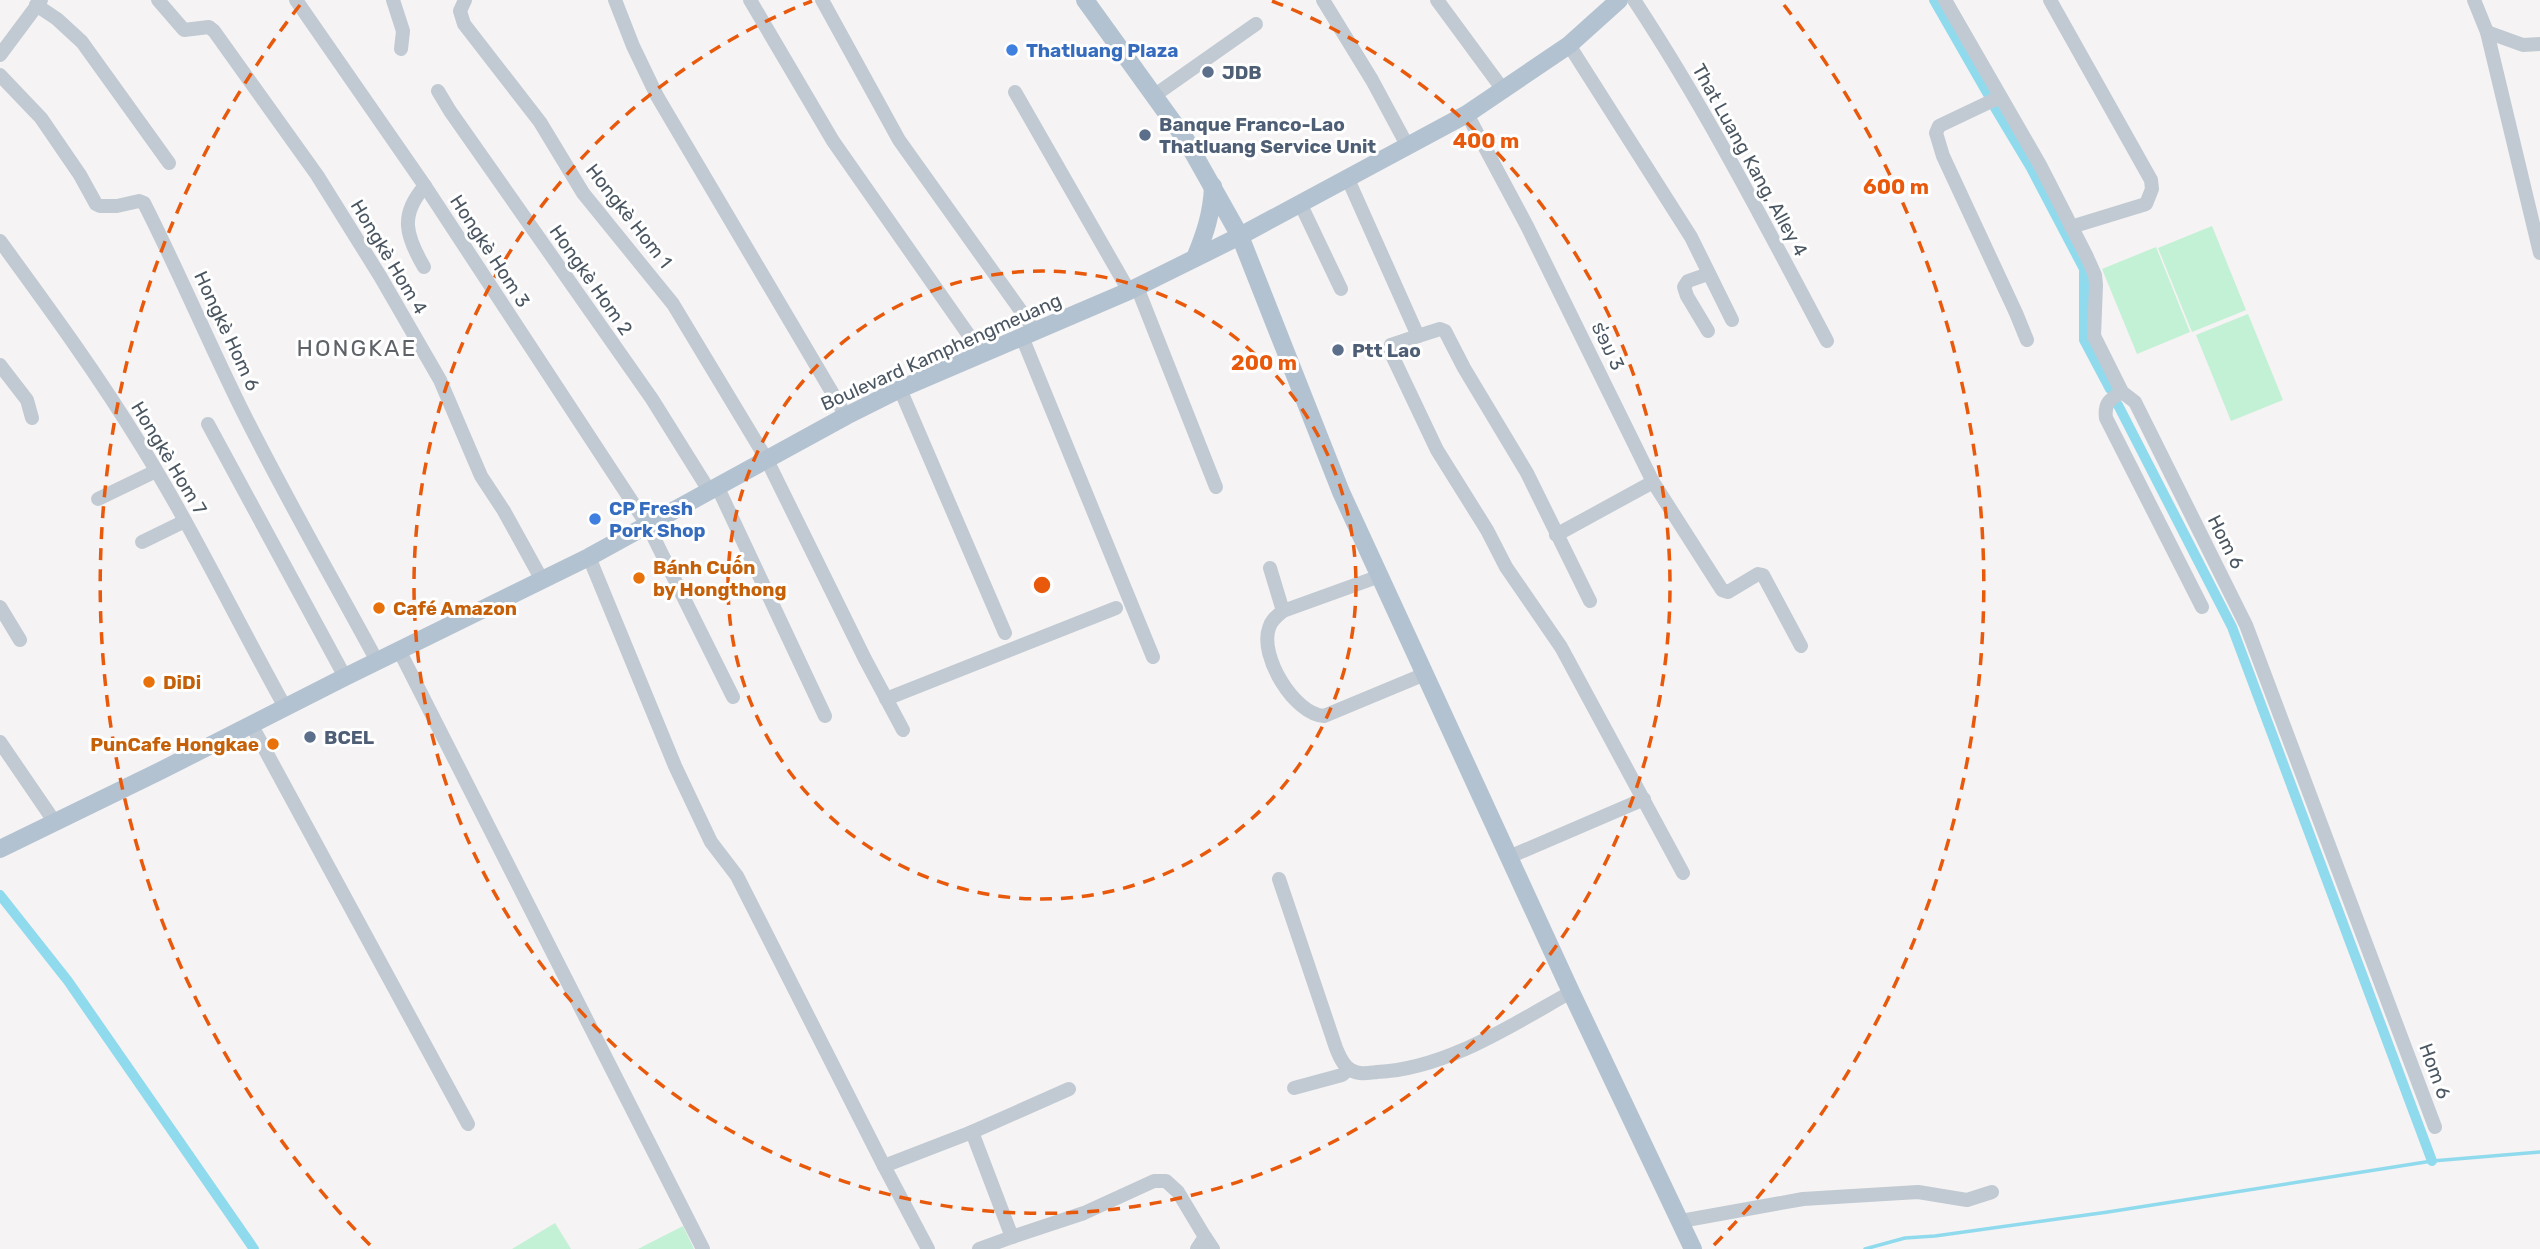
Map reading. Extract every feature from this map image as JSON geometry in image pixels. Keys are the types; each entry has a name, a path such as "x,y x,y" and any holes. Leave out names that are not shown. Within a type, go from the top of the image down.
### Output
{"main road":[{"path":"1085,0 1186,140 1240,236 1341,492 1571,992 1693,1249"},
{"name":"Boulevard Kamphengmeuang","path":"3,847 589,557 900,389 1133,289 1240,236 1467,114 1504,91 1569,45 1619,0"},
{"path":"1195,258 1208,228 1213,186"}],"street":[{"name":"Hongkè Hom 4","path":"158,0 184,30 205,27 214,31 317,175 440,380 481,476 505,511 542,580"},
{"name":"Hongkè Hom 3","path":"296,0 425,186 648,526 733,697"},
{"path":"393,0 403,32 401,49"},
{"name":"Hongkè Hom 1","path":"465,0 460,10 464,24 540,122 583,193 673,304 767,460 903,730"},
{"path":"615,0 657,96 846,416"},
{"path":"750,0 833,141 982,354"},
{"path":"822,0 899,140 1029,334 1153,657"},
{"path":"1323,0 1407,145"},
{"path":"1437,0 1504,91"},
{"name":"That Luang Kang, Alley 4","path":"1634,0 1689,88 1827,341"},
{"name":"Hom 6","path":"1945,0 2040,165 2095,275 2094,336 2122,392 2135,402 2246,625 2435,1128"},
{"path":"2050,0 2151,180 2152,190 2146,205 2071,227"},
{"path":"2474,0 2487,32 2540,253"},
{"path":"0,55 38,3 82,42 169,163"},
{"path":"1156,95 1256,24"},
{"path":"2487,32 2523,45 2540,44"},
{"path":"1569,45 1690,237 1732,320"},
{"name":"Hongkè Hom 6","path":"0,75 41,118 80,175 96,204 106,206 139,201 144,203 245,416 377,661"},
{"name":"Hongkè Hom 2","path":"438,91 714,490 825,716"},
{"path":"1015,92 1133,289 1216,487"},
{"path":"2000,97 1949,121 1939,127 1936,133 1943,156 2017,313 2027,340"},
{"name":"ຮ່ອມ 3","path":"1467,114 1527,226 1653,482 1722,590 1728,592 1758,575 1763,576 1801,646"},
{"path":"1347,177 1418,336"},
{"path":"424,267 410,243 408,222 411,201 425,186"},
{"path":"1300,203 1341,289"},
{"name":"Hongkè Hom 7","path":"0,241 78,347 156,471 285,707"},
{"path":"1707,331 1687,296 1685,287 1688,281 1708,274"},
{"path":"1590,601 1527,472 1464,368 1445,331 1440,328 1391,345 1390,351 1437,450 1487,530 1506,567 1561,647 1683,873"},
{"path":"0,365 21,391 32,418"},
{"path":"900,389 1004,633"},
{"path":"2122,392 2107,403 2106,418 2202,607"},
{"path":"208,424 345,677"},
{"path":"98,499 156,471"},
{"path":"1556,535 1653,482"},
{"path":"142,542 185,521"},
{"path":"589,557 675,766 711,842 737,876 928,1249"},
{"path":"1270,568 1283,611"},
{"path":"1380,576 1283,611 1275,618 1268,630 1269,651 1281,683 1312,713 1324,716 1425,674"},
{"path":"0,607 20,640"},
{"path":"886,699 1116,608"},
{"path":"399,650 703,1249"},
{"path":"251,724 468,1124"},
{"path":"0,742 54,821"},
{"path":"1509,858 1644,799"},
{"path":"1279,879 1336,1048 1349,1069 1359,1073 1399,1072 1437,1060 1509,1026 1571,992"},
{"path":"1294,1088 1342,1075 1349,1069"},
{"path":"884,1166 972,1132 1069,1089"},
{"path":"972,1132 1012,1237"},
{"path":"979,1249 1084,1213 1154,1181 1166,1181 1178,1192 1205,1245"},
{"path":"1681,1221 1803,1199 1918,1192 1967,1200 1993,1192"}],"green space":[{"path":"2212,226 2246,310 2192,332 2158,248"},
{"path":"2156,247 2190,332 2137,354 2102,269"},
{"path":"2248,314 2283,400 2231,421 2196,335"},
{"path":"555,1223 571,1249 512,1249"},
{"path":"683,1226 694,1249 638,1249"}],"waterway":[{"path":"1934,0 1989,96"},
{"path":"1995,108 2031,168 2084,269 2084,340 2110,389"},
{"path":"2118,405 2232,627 2432,1161"},
{"path":"0,895 68,981 254,1249"},
{"path":"1865,1249 1905,1238 2108,1212 2432,1161 2540,1152"}],"place":[{"name":"Thatluang Plaza","path":"1012,50"},
{"name":"JDB","path":"1208,72"},
{"name":"Banque Franco-Lao Thatluang Service Unit","path":"1145,135"},
{"name":"Ptt Lao","path":"1338,350"},
{"name":"CP Fresh Pork Shop","path":"595,519"},
{"name":"Bánh Cuốn by Hongthong","path":"639,578"},
{"name":"Café Amazon","path":"379,608"},
{"name":"DiDi","path":"149,682"},
{"name":"BCEL","path":"310,737"},
{"name":"PunCafe Hongkae","path":"273,744"}],"district":[{"name":"HONGKAE","path":"357,348"}]}
